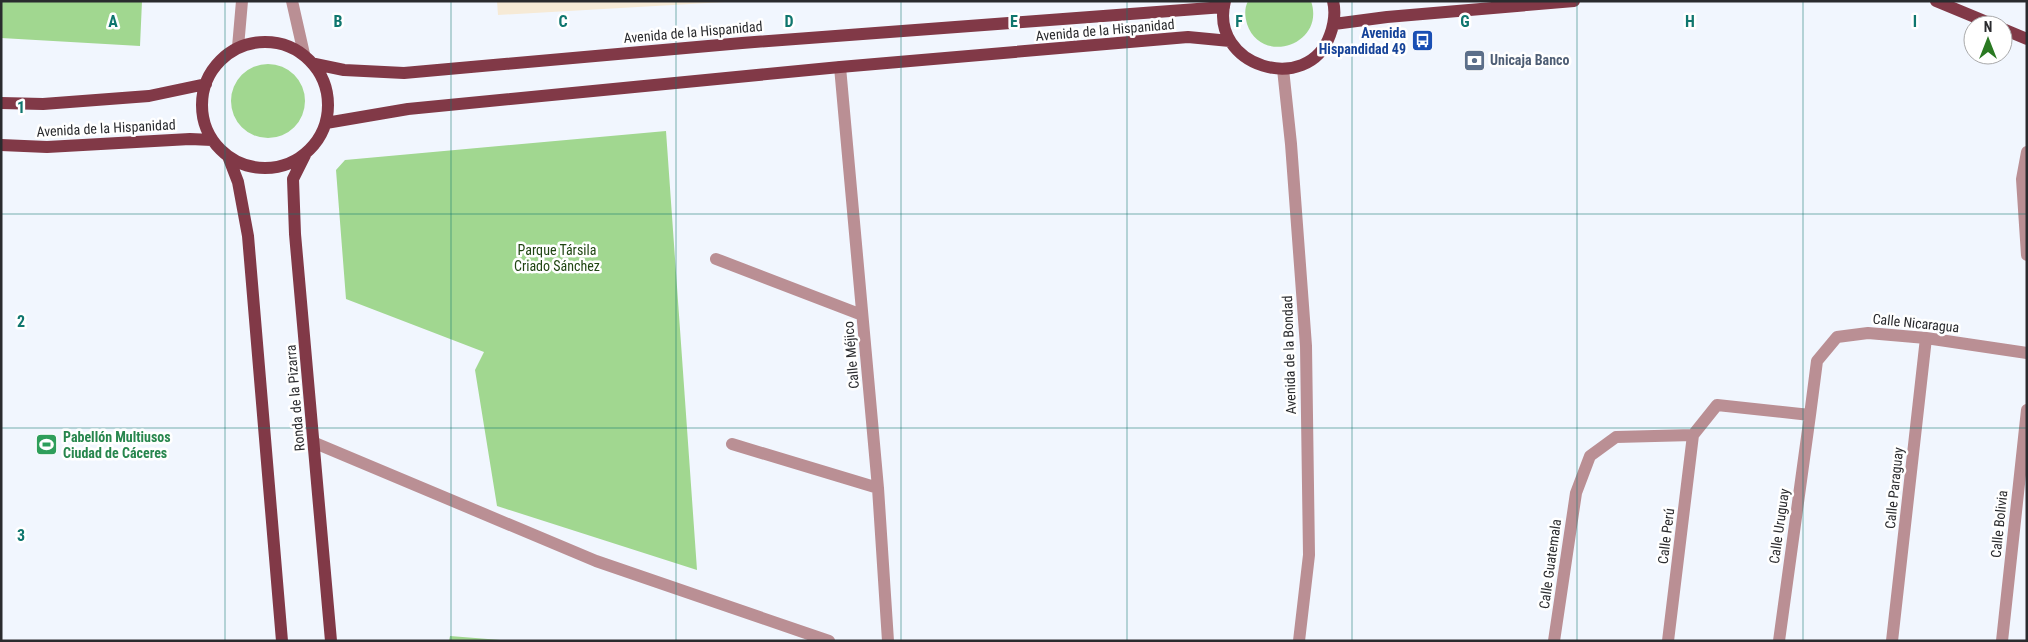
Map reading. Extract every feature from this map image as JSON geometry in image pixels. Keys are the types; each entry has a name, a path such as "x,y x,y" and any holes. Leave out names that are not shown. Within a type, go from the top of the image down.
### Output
{"main road":[{"path":"1224,4 1224,25 1230,41 1238,52 1262,67 1283,69 1302,64 1317,55 1328,41 1334,24 1333,1"},
{"path":"1334,24 1387,17 1574,1"},
{"path":"1936,1 1970,15"},
{"name":"Avenida de la Hispanidad","path":"315,64 344,70 404,73 742,43 1224,4"},
{"path":"2013,33 2027,38"},
{"name":"Avenida de la Hispanidad","path":"326,123 408,109 840,68 1188,38 1230,41"},
{"path":"260,42 276,42 304,54 315,64 323,77 329,107 326,123 315,145 292,164 278,167 258,168 228,156 212,140 202,111 202,98 206,84 220,60 238,47 260,42"},
{"name":"Avenida de la Hispanidad","path":"1,103 43,104 149,96 206,84"},
{"name":"Avenida de la Hispanidad","path":"1,145 47,147 190,139 212,140"},
{"name":"Ronda de la Pizarra","path":"305,155 293,179 294,234 315,443 331,641"},
{"path":"228,156 238,182 248,236 282,641"}],"street":[{"path":"238,47 242,1"},
{"path":"292,1 304,54"},
{"name":"Calle Méjico","path":"840,68 878,488 888,641"},
{"name":"Avenida de la Bondad","path":"1283,69 1291,144 1306,346 1309,555 1298,641"},
{"path":"2027,152 2022,179 2027,254"},
{"path":"716,259 862,315"},
{"name":"Calle Nicaragua","path":"1810,415 1817,361 1836,338 1868,333 1926,338 2027,353"},
{"name":"Calle Paraguay","path":"1892,641 1926,338"},
{"path":"1693,435 1718,405 1810,415"},
{"name":"Calle Bolivia","path":"2002,641 2021,509 2027,410"},
{"name":"Calle Uruguay","path":"1779,641 1810,415"},
{"name":"Calle Guatemala","path":"1554,641 1576,493 1590,456 1616,437 1693,435"},
{"name":"Calle Perú","path":"1668,641 1693,435"},
{"path":"315,443 596,562 829,641"},
{"path":"732,444 878,488"}],"shaded area":[{"path":"497,1 742,1 498,15"}],"green space":[{"path":"2,1 142,1 140,46 1,38"},
{"path":"1248,1 1311,1 1313,16 1309,29 1301,39 1290,45 1277,47 1265,44 1254,37 1247,24 1245,13"},
{"path":"268,64 282,67 294,75 302,87 305,101 302,115 294,127 282,135 268,138 254,135 242,127 234,115 231,101 234,87 242,75 254,67"},
{"name":"Parque Társila Criado Sánchez","path":"666,131 697,570 497,506 475,370 484,352 346,299 336,170 345,160"},
{"path":"450,636 514,641 449,641"}],"place":[{"name":"Avenida Hispandidad 49","path":"1422,41"},
{"name":"Unicaja Banco","path":"1474,60"},
{"name":"Pabellón Multiusos Ciudad de Cáceres","path":"47,445"}]}
